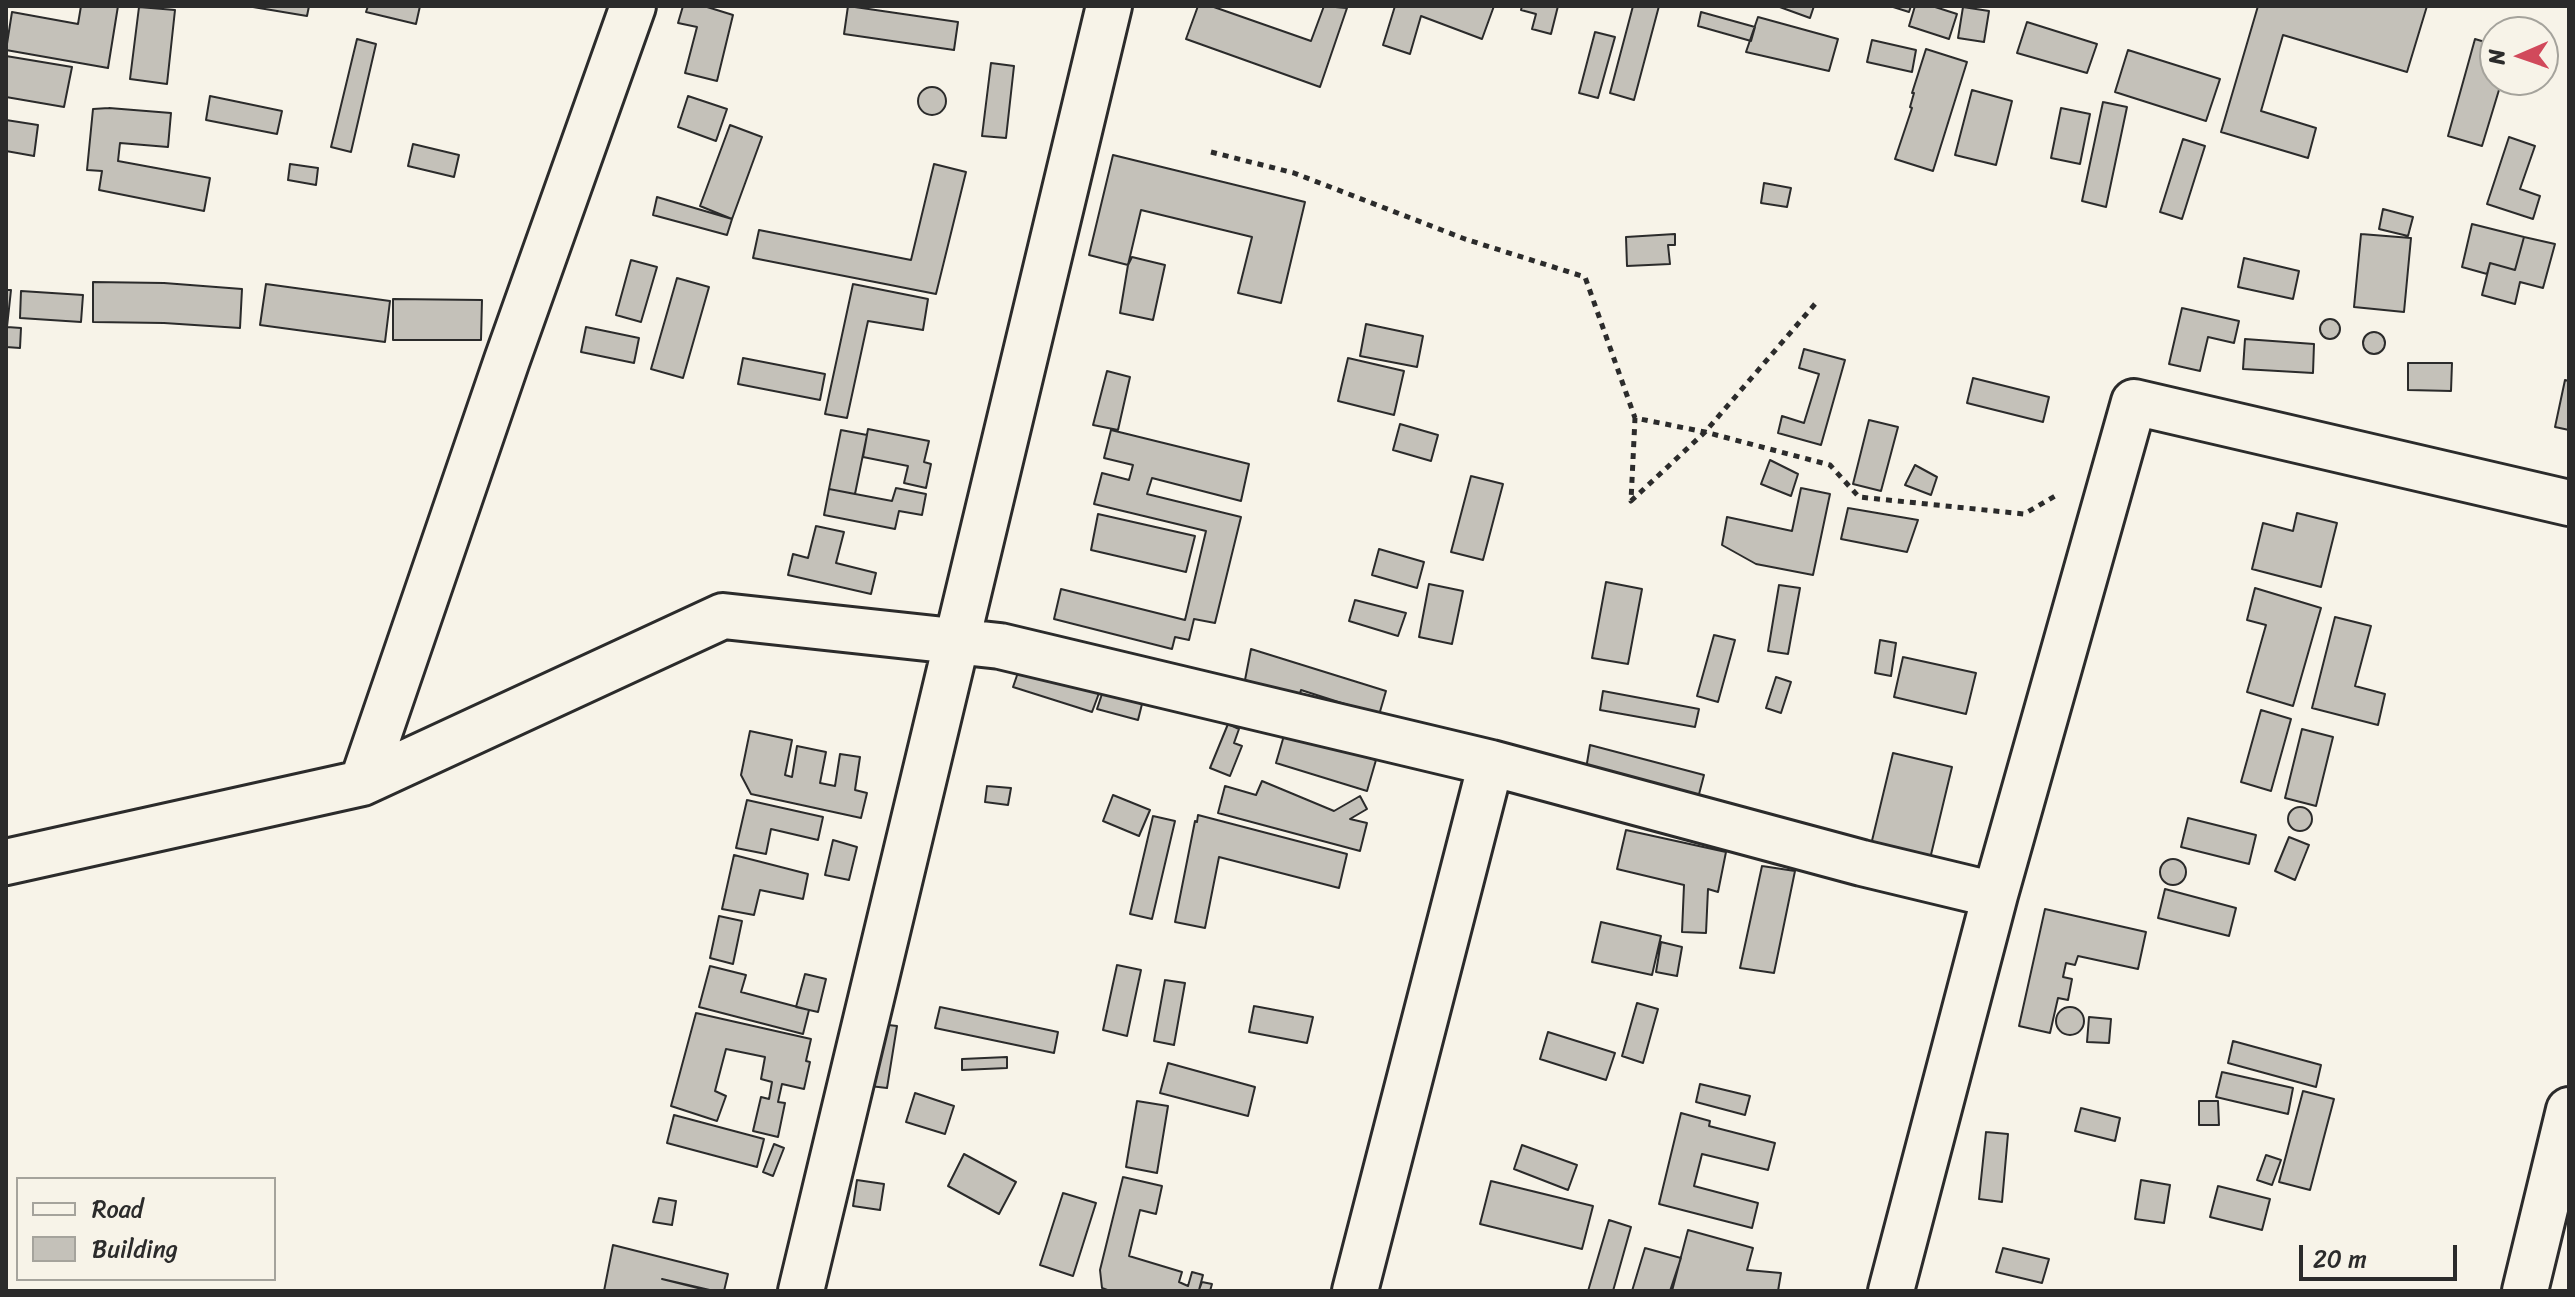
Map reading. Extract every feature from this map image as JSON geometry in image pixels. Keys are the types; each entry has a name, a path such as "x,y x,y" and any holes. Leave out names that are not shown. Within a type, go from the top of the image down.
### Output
{"street":[{"path":"362,783 633,6"},
{"path":"801,1291 1109,6"},
{"path":"1891,1291 1995,895 2134,402 2569,503"},
{"path":"6,862 362,783 723,616 1000,646 1491,763 1995,895"},
{"path":"1355,1291 1491,763"},
{"path":"2525,1291 2569,1110"}],"path":[{"path":"1211,152 1294,173 1465,239 1585,277 1635,418 1631,501 1705,432 1815,304"},
{"path":"1635,418 1705,432 1830,465 1859,497 2024,514 2118,459"}],"building":[{"path":"81,6 118,6 108,68 6,50 12,12 78,24"},
{"path":"247,6 309,6 307,16"},
{"path":"368,6 420,6 416,24 366,12"},
{"path":"683,6 704,6 733,15 717,81 685,73 697,27 678,23"},
{"path":"848,6 958,22 954,50 844,34"},
{"path":"1198,6 1211,6 1311,41 1324,6 1347,8 1320,87 1186,39"},
{"path":"1395,6 1494,6 1482,39 1421,16 1410,54 1383,45"},
{"path":"1522,6 1558,6 1551,34 1532,29 1536,14 1521,10"},
{"path":"1633,6 1659,6 1634,100 1610,93"},
{"path":"1777,6 1814,6 1810,18"},
{"path":"1890,6 1911,6 1909,12"},
{"path":"1915,6 1932,6 1957,14 1949,39 1909,26"},
{"path":"2258,6 2427,6 2407,72 2283,35 2261,111 2316,128 2308,158 2221,132"},
{"path":"139,7 175,10 167,84 130,79"},
{"path":"1963,7 1989,11 1984,42 1958,38"},
{"path":"1701,12 1755,27 1751,41 1698,26"},
{"path":"1758,17 1838,39 1829,71 1746,52"},
{"path":"2027,22 2097,44 2087,73 2017,53"},
{"path":"1595,32 1615,37 1598,98 1579,93"},
{"path":"357,39 376,44 351,152 331,147"},
{"path":"2475,39 2479,40 2479,96 2497,96 2482,146 2448,136"},
{"path":"1872,40 1916,50 1912,72 1867,62"},
{"path":"1926,49 1967,62 1933,171 1895,159 1912,108 1912,93"},
{"path":"2128,50 2220,79 2206,121 2115,92"},
{"path":"6,56 72,67 64,107 6,97"},
{"path":"991,63 1014,66 1006,138 982,136"},
{"path":"932,87 942,91 946,101 942,111 932,115 922,111 918,101 922,91"},
{"path":"1972,90 2012,101 1996,165 1955,155"},
{"path":"210,96 282,111 277,134 206,120"},
{"path":"688,96 727,109 716,141 678,127"},
{"path":"2103,102 2127,107 2106,207 2082,201"},
{"path":"2061,108 2090,114 2080,164 2051,158"},
{"path":"93,109 171,113 168,147 120,143 118,161 210,178 204,211 99,190 102,171 87,170"},
{"path":"6,120 38,125 34,156 6,151"},
{"path":"730,125 762,137 732,219 700,206"},
{"path":"2509,137 2535,146 2520,189 2540,196 2533,219 2487,204"},
{"path":"2183,139 2205,146 2182,219 2160,212"},
{"path":"413,144 459,155 454,177 408,166"},
{"path":"1113,155 1305,202 1281,303 1238,293 1252,237 1141,210 1128,265 1089,255"},
{"path":"290,164 318,168 316,185 288,180"},
{"path":"934,164 966,172 936,294 753,258 759,230 911,260"},
{"path":"1764,183 1791,188 1787,207 1761,203"},
{"path":"657,197 732,219 727,235 653,215"},
{"path":"2383,209 2413,217 2408,236 2379,229"},
{"path":"2472,224 2524,237 2515,270 2490,263 2487,274 2462,267"},
{"path":"1675,234 1675,245 1668,245 1670,264 1627,266 1626,237"},
{"path":"2361,234 2411,238 2404,312 2354,307"},
{"path":"2524,237 2555,244 2543,288 2520,282 2515,304 2482,295 2490,263 2515,270"},
{"path":"1132,257 1165,265 1153,320 1120,313"},
{"path":"2244,258 2299,271 2293,299 2238,287"},
{"path":"631,260 657,267 641,322 616,315"},
{"path":"677,278 709,287 683,378 651,369"},
{"path":"93,282 242,289 240,328 93,322"},
{"path":"266,284 390,301 385,342 260,325"},
{"path":"853,284 928,299 923,330 868,321 847,418 825,414"},
{"path":"6,290 11,290 7,327 21,328 20,348 6,347"},
{"path":"21,291 83,295 81,322 20,318"},
{"path":"393,299 482,300 481,340 393,340"},
{"path":"2182,308 2239,321 2234,343 2208,337 2200,371 2169,364"},
{"path":"2330,319 2337,322 2340,329 2337,336 2330,339 2323,336 2320,329 2323,322"},
{"path":"1366,324 1423,336 1417,367 1360,356"},
{"path":"586,327 639,338 634,363 581,352"},
{"path":"2374,332 2385,343 2374,354 2363,343"},
{"path":"2245,339 2314,344 2313,373 2243,369"},
{"path":"1804,349 1845,360 1821,445 1778,433 1782,416 1804,423 1819,374 1799,368"},
{"path":"743,358 825,374 820,400 738,384"},
{"path":"1348,358 1404,371 1394,415 1338,401"},
{"path":"2408,363 2452,363 2451,391 2408,390"},
{"path":"1107,371 1130,377 1118,430 1093,425"},
{"path":"1973,378 2049,397 2043,422 1967,403"},
{"path":"2565,380 2569,381 2569,430 2555,427"},
{"path":"1869,420 1898,427 1881,491 1853,484"},
{"path":"1400,424 1438,435 1431,461 1393,450"},
{"path":"868,429 929,441 924,462 931,464 926,488 904,483 908,466 863,457"},
{"path":"841,430 867,435 855,494 829,489"},
{"path":"1111,430 1249,464 1241,501 1152,478 1147,494 1241,517 1215,623 1194,619 1189,640 1175,637 1172,649 1054,619 1061,589 1185,620 1206,531 1094,504 1102,473 1129,480 1133,465 1104,458"},
{"path":"1770,460 1798,474 1791,496 1761,484"},
{"path":"1915,465 1937,477 1931,495 1905,485"},
{"path":"1471,476 1503,484 1483,560 1451,552"},
{"path":"896,488 926,494 922,515 899,511 895,529 824,515 829,489 892,501"},
{"path":"1801,488 1830,494 1813,575 1756,564 1722,545 1727,517 1792,531"},
{"path":"1848,508 1918,520 1907,552 1841,539"},
{"path":"2297,513 2337,523 2321,587 2252,569 2263,523 2293,531"},
{"path":"1098,514 1195,536 1186,572 1091,550"},
{"path":"816,526 844,532 836,563 876,573 871,594 788,575 793,554 808,558"},
{"path":"1379,549 1424,562 1417,588 1372,575"},
{"path":"1606,582 1642,589 1628,664 1592,658"},
{"path":"1429,584 1463,591 1452,644 1419,637"},
{"path":"1779,585 1800,588 1788,654 1768,651"},
{"path":"2255,588 2321,608 2293,706 2247,692 2266,625 2247,620"},
{"path":"1355,600 1406,613 1398,636 1349,621"},
{"path":"2335,617 2371,626 2355,686 2385,694 2378,725 2312,708"},
{"path":"1714,635 1735,640 1718,702 1697,696"},
{"path":"1880,640 1896,643 1891,676 1875,673"},
{"path":"1251,649 1386,691 1379,715 1301,690 1299,697 1245,680"},
{"path":"1903,657 1976,673 1966,714 1894,697"},
{"path":"1023,658 1102,685 1092,712 1013,687"},
{"path":"1776,677 1791,682 1781,713 1766,708"},
{"path":"1104,688 1143,700 1138,720 1097,709"},
{"path":"1603,691 1699,709 1695,727 1600,710"},
{"path":"2261,710 2291,719 2271,791 2241,782"},
{"path":"1228,724 1239,729 1234,743 1242,746 1230,776 1210,768"},
{"path":"2302,729 2333,737 2316,806 2285,798"},
{"path":"750,731 792,740 785,775 792,777 797,746 826,752 820,783 835,786 840,754 860,757 855,790 867,793 861,818 751,794 741,775"},
{"path":"1285,732 1376,760 1367,791 1276,763"},
{"path":"1590,745 1704,775 1698,798 1586,769"},
{"path":"1893,753 1952,767 1929,863 1870,849"},
{"path":"1262,781 1334,811 1360,796 1367,809 1350,819 1367,823 1360,851 1218,813 1225,786 1256,795"},
{"path":"987,786 1011,788 1008,805 985,802"},
{"path":"1113,795 1150,810 1139,836 1103,821"},
{"path":"747,800 823,817 818,840 771,829 766,854 736,848"},
{"path":"2300,807 2309,810 2312,819 2309,828 2300,831 2291,828 2288,819 2291,810"},
{"path":"1198,815 1347,854 1339,888 1219,857 1205,928 1175,922"},
{"path":"1153,816 1175,821 1152,919 1130,914"},
{"path":"2188,818 2256,835 2249,864 2181,847"},
{"path":"1626,830 1726,852 1718,892 1708,889 1706,933 1682,932 1684,885 1617,869"},
{"path":"2289,837 2309,845 2295,880 2275,871"},
{"path":"833,840 857,847 849,880 825,875"},
{"path":"734,855 808,874 803,899 760,890 754,915 722,909"},
{"path":"2173,859 2182,863 2186,872 2182,881 2173,885 2164,881 2160,872 2164,863"},
{"path":"1762,866 1795,871 1774,973 1740,968"},
{"path":"2165,889 2236,908 2229,936 2158,918"},
{"path":"2045,909 2146,932 2138,969 2078,956 2075,965 2066,963 2063,977 2072,979 2068,1000 2058,998 2050,1033 2019,1026"},
{"path":"719,916 742,921 733,964 710,958"},
{"path":"1601,922 1661,936 1652,975 1592,962"},
{"path":"1661,942 1682,947 1677,976 1656,972"},
{"path":"1117,965 1141,970 1127,1036 1103,1030"},
{"path":"710,966 746,975 741,992 809,1010 803,1034 699,1007"},
{"path":"805,974 826,979 818,1012 796,1007"},
{"path":"1165,980 1185,983 1174,1045 1154,1041"},
{"path":"1637,1003 1658,1009 1643,1063 1622,1056"},
{"path":"1254,1006 1313,1017 1307,1043 1249,1032"},
{"path":"940,1007 1058,1032 1054,1053 935,1028"},
{"path":"2070,1007 2080,1011 2084,1021 2080,1031 2070,1035 2060,1031 2056,1021 2060,1011"},
{"path":"696,1013 811,1039 804,1089 782,1084 778,1102 785,1103 778,1137 753,1131 761,1097 769,1099 772,1082 761,1079 765,1057 726,1049 715,1091 726,1096 717,1121 671,1106"},
{"path":"2089,1017 2111,1019 2109,1043 2087,1042"},
{"path":"871,1023 897,1026 887,1088 861,1085"},
{"path":"1548,1032 1615,1053 1606,1080 1540,1059"},
{"path":"2233,1041 2321,1065 2316,1087 2228,1063"},
{"path":"1007,1057 1007,1068 962,1070 962,1059"},
{"path":"1168,1063 1255,1087 1248,1116 1160,1093"},
{"path":"2222,1072 2293,1088 2288,1114 2216,1097"},
{"path":"1700,1084 1750,1096 1745,1115 1696,1102"},
{"path":"2303,1091 2334,1099 2310,1190 2279,1182"},
{"path":"915,1093 954,1106 945,1134 906,1122"},
{"path":"1137,1101 1168,1106 1157,1173 1126,1167"},
{"path":"2199,1101 2218,1101 2219,1125 2199,1125"},
{"path":"2081,1108 2120,1118 2115,1141 2075,1131"},
{"path":"1681,1113 1710,1121 1709,1126 1775,1143 1768,1170 1702,1154 1694,1186 1758,1203 1752,1228 1659,1204"},
{"path":"674,1115 764,1139 757,1167 667,1143"},
{"path":"1986,1132 2008,1134 2002,1202 1979,1199"},
{"path":"774,1144 784,1148 773,1176 763,1172"},
{"path":"1522,1145 1577,1165 1568,1190 1514,1169"},
{"path":"964,1154 1016,1182 999,1214 948,1186"},
{"path":"2266,1155 2281,1160 2272,1185 2257,1180"},
{"path":"1123,1177 1162,1186 1156,1214 1140,1210 1129,1256 1182,1272 1179,1282 1188,1286 1192,1272 1203,1275 1199,1290 1202,1282 1212,1284 1210,1291 1110,1291 1102,1288 1100,1270"},
{"path":"857,1180 884,1184 880,1210 853,1206"},
{"path":"2141,1180 2170,1185 2164,1223 2135,1219"},
{"path":"1491,1181 1593,1206 1582,1249 1480,1224"},
{"path":"2218,1186 2270,1199 2262,1230 2210,1217"},
{"path":"1063,1193 1096,1203 1073,1276 1040,1265"},
{"path":"659,1198 676,1201 672,1225 653,1222"},
{"path":"1609,1220 1631,1227 1613,1291 1588,1291"},
{"path":"1688,1230 1753,1248 1747,1270 1781,1273 1778,1291 1672,1291"},
{"path":"613,1245 728,1274 724,1291 662,1279 710,1291 604,1291"},
{"path":"1645,1248 1681,1258 1670,1291 1632,1291"},
{"path":"2003,1248 2049,1259 2042,1283 1996,1272"}]}
